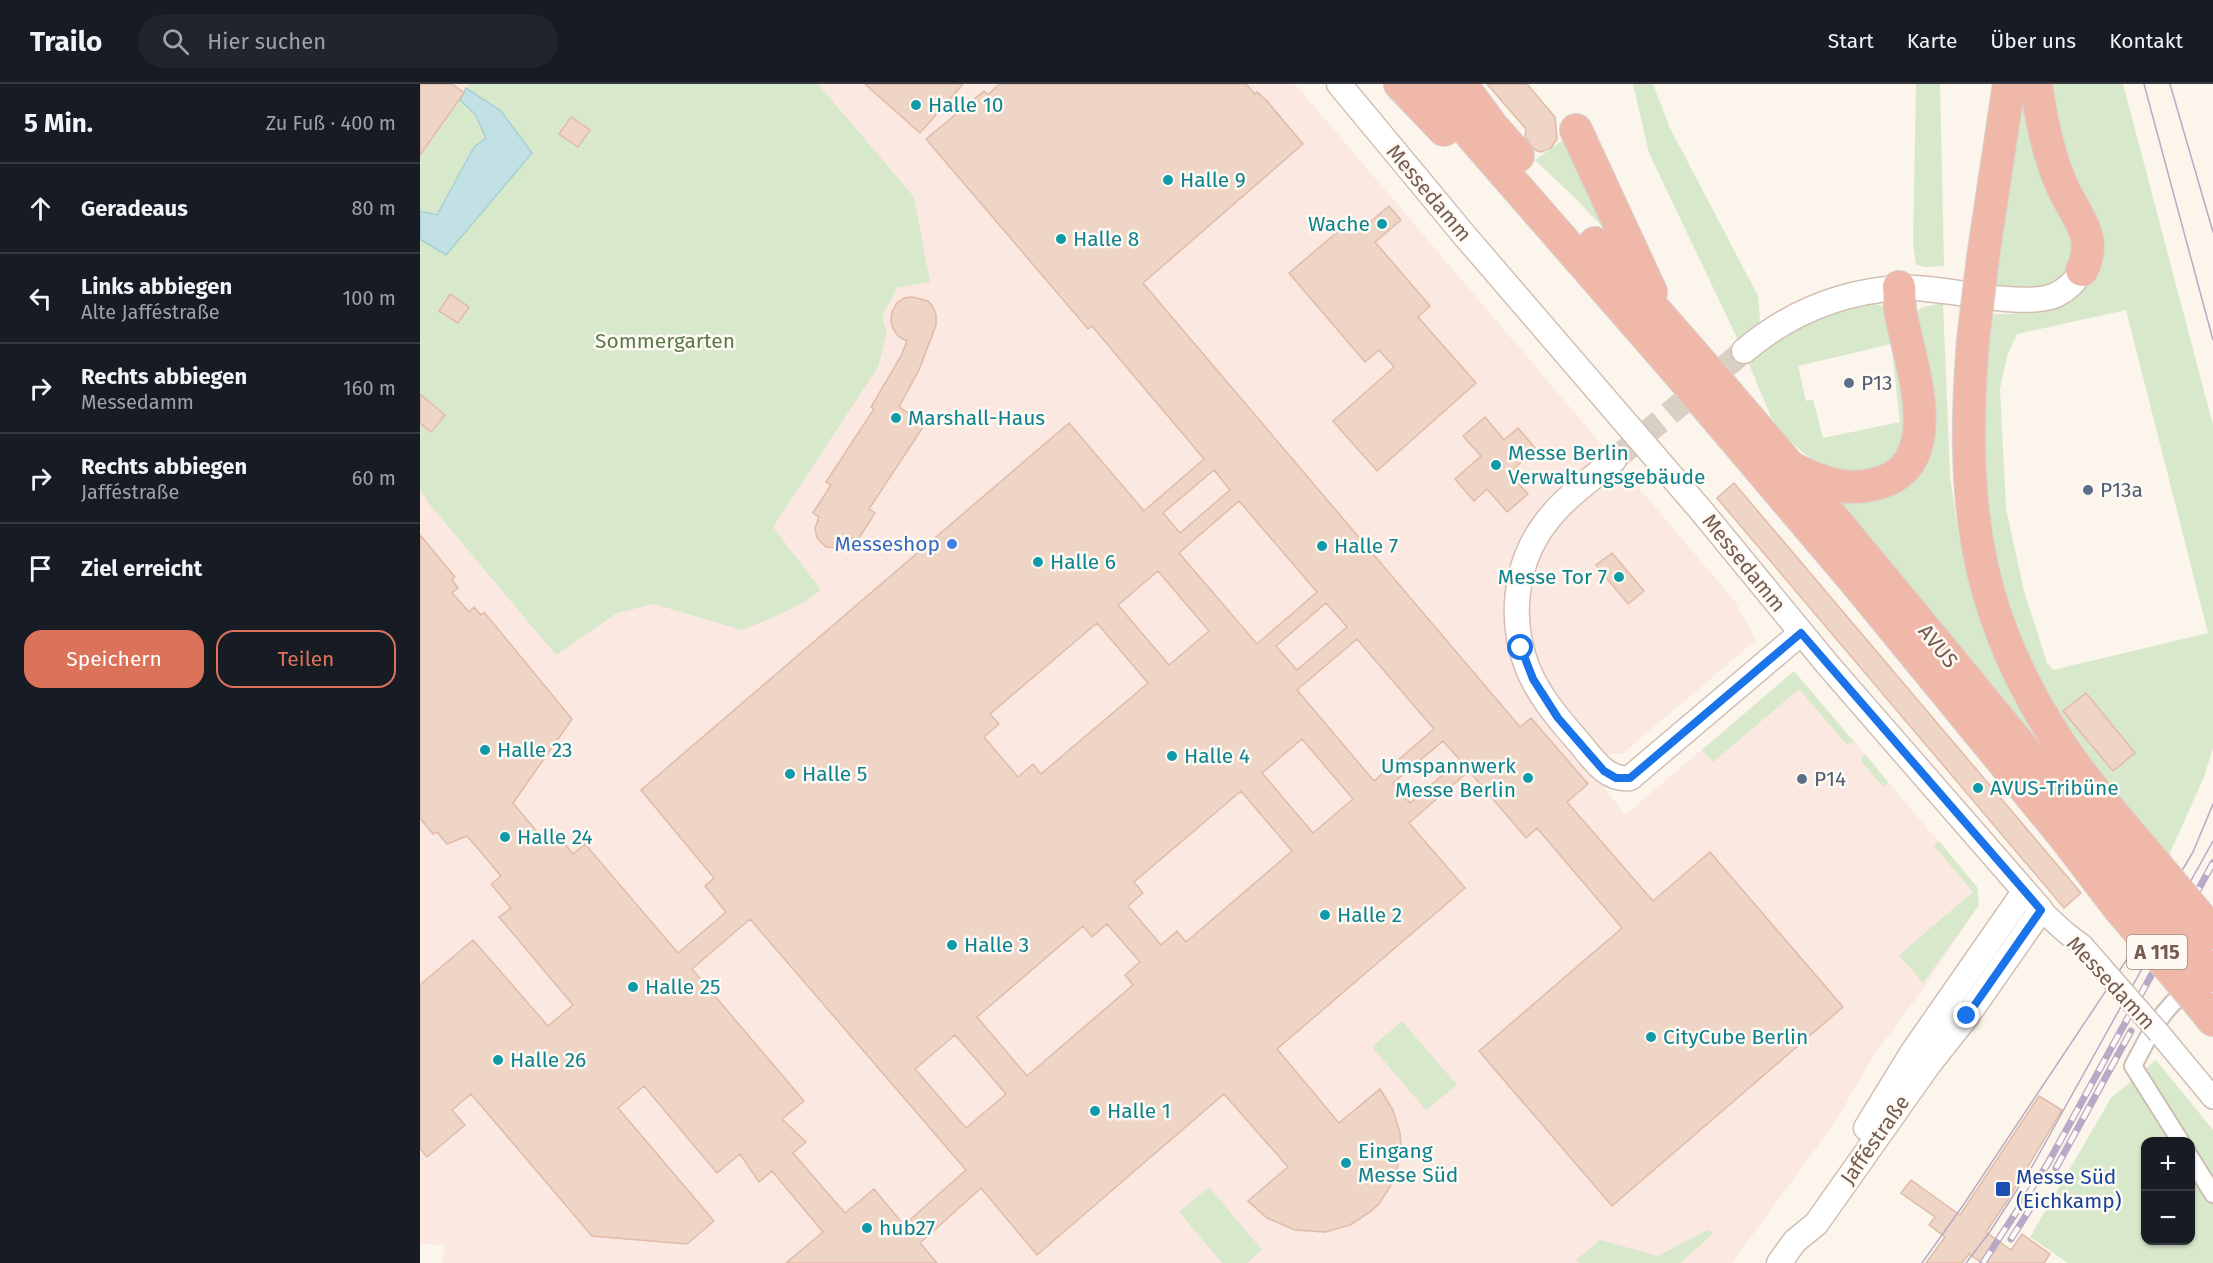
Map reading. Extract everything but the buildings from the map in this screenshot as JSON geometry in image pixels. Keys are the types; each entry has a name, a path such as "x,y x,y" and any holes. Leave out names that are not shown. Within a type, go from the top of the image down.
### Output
{"highway":[{"name":"AVUS","path":"1400,84 1423,93 1645,363 1816,554 1854,580 2067,840 2137,887"},
{"path":"1461,84 1492,126 1548,191 1662,317"},
{"path":"2009,84 1983,257 1968,404 1970,499 1979,556 1993,610 2024,684 2058,741 2094,789 2137,887 2213,933"},
{"path":"2036,84 2048,144 2062,186 2083,226 2087,239 2088,251 2082,270"},
{"path":"1576,130 1662,317"},
{"path":"1791,467 1822,483 1843,487 1868,486 1886,481 1901,472 1912,458 1919,436 1920,412 1916,382 1900,312 1899,287"},
{"name":"AVUS","path":"1662,317 1791,467 2137,887 2207,998"}],"main road":[{"name":"Messedamm","path":"1338,84 1465,236 1693,501 1801,633 2041,910"},
{"path":"1744,351 1764,334 1807,309 1843,296 1899,287 1943,289 1993,297 2038,299 2055,295 2075,282 2082,270"},
{"path":"1614,459 1558,508 1535,539 1519,583 1516,612 1518,636 1527,669 1547,703 1604,771 1616,778 1630,778 1801,633"},
{"name":"Jafféstraße","path":"1779,1263 1795,1241 1816,1224 1942,1029 2025,892"},
{"name":"Jafféstraße","path":"1942,1029 1967,1016 2041,910"}],"street":[{"name":"Messedamm","path":"2041,910 2065,933 2082,945 2213,1098"},
{"path":"2178,1137 2133,1066 2157,1021 2170,1004 2213,969"},
{"path":"2195,1165 2213,1194"}],"shaded area":[{"path":"420,84 1295,84 1734,600 1756,640 1622,754 1610,754 1590,769 1625,815 1794,671 1977,887 1979,905 1917,997 1874,1055 1835,1122 1732,1263 443,1263 444,1245 420,1244"}],"green space":[{"name":"Sommergarten","path":"469,84 818,84 914,197 930,282 896,288 884,313 884,325 887,332 878,367 773,527 821,590 803,603 742,630 654,604 617,613 556,655 420,490 420,156"},
{"path":"1633,84 1653,84 1670,128 1758,296 1760,318 1757,332 1739,342 1649,153"},
{"path":"1916,84 1940,84 1944,266 1916,265 1913,243"},
{"path":"2015,84 2026,84 2073,235 2071,266 2062,281 2045,290 1987,288"},
{"path":"2046,84 2123,84 2213,425 2213,748 2204,777 2167,860 2121,807 2017,653 1979,507 1984,314 2010,314 2042,309 2077,293 2078,202","holes":["2126,310 2208,633 2053,670 2047,663 2024,591 2006,509 2000,389 2007,356 2017,334"]},
{"path":"1564,139 1614,239 1535,160"},
{"path":"1866,301 1885,307 1897,324 1907,446 1875,476 1829,471 1783,435 1771,417 1748,362 1775,339 1805,322","holes":["1891,344 1900,422 1823,438 1813,399 1806,401 1798,366"]},
{"path":"1943,303 1950,476 1958,531 1974,588 2060,775 1835,497 1907,484 1915,313 1923,307"},
{"path":"1794,671 1855,743 1846,744 1799,689 1713,762 1702,750"},
{"path":"1865,754 1888,782 1883,787 1862,762 1862,756"},
{"path":"1939,841 1977,887 1979,905 1923,983 1899,955 1973,892 1934,846"},
{"path":"1402,1021 1457,1085 1426,1110 1372,1047"},
{"path":"2156,1060 2213,1130 2213,1263 2068,1263 2030,1237 2111,1098"},
{"path":"1209,1187 1262,1250 1247,1263 1222,1263 1179,1212"},
{"path":"1707,1230 1714,1233 1680,1263 1581,1263 1575,1261 1600,1240 1658,1256"}],"water":[{"path":"466,88 501,111 532,153 446,255 420,239 420,211 437,215 474,147 486,138 475,114 460,100"}],"tunnel":[{"path":"1614,460 1744,351"}],"tram line":[{"path":"2144,84 2213,340"},
{"path":"2170,84 2213,232"},
{"path":"1922,1263 1964,1204 2151,923 2193,852 2213,804"},
{"path":"1966,1263 1989,1233 2033,1165 2213,841"}],"railway":[{"path":"1983,1263 2047,1165 2213,863"},
{"path":"2056,1168 2131,1031"},
{"path":"2011,1239 2035,1201"}],"place":[{"name":"Halle 10","path":"916,105"},
{"name":"Halle 9","path":"1168,180"},
{"name":"Wache","path":"1382,224"},
{"name":"Halle 8","path":"1061,239"},
{"name":"P13","path":"1849,383"},
{"name":"Marshall-Haus","path":"896,418"},
{"name":"Messe Berlin Verwaltungsgebäude","path":"1496,465"},
{"name":"P13a","path":"2088,490"},
{"name":"Messeshop","path":"952,544"},
{"name":"Halle 7","path":"1322,546"},
{"name":"Halle 6","path":"1038,562"},
{"name":"Messe Tor 7","path":"1619,577"},
{"name":"Halle 23","path":"485,750"},
{"name":"Halle 4","path":"1172,756"},
{"name":"Halle 5","path":"790,774"},
{"name":"Umspannwerk Messe Berlin","path":"1528,778"},
{"name":"P14","path":"1802,779"},
{"name":"AVUS-Tribüne","path":"1978,788"},
{"name":"Halle 24","path":"505,837"},
{"name":"Halle 2","path":"1325,915"},
{"name":"Halle 3","path":"952,945"},
{"name":"Halle 25","path":"633,987"},
{"name":"CityCube Berlin","path":"1651,1037"},
{"name":"Halle 26","path":"498,1060"},
{"name":"Halle 1","path":"1095,1111"},
{"name":"Eingang Messe Süd","path":"1346,1163"},
{"name":"Messe Süd (Eichkamp)","path":"2003,1189"},
{"name":"hub27","path":"867,1228"}],"route":[{"path":"1521,648 1527,669 1558,718 1604,771 1622,779 1630,778 1676,741 1801,633 2041,910 1967,1016"}]}
